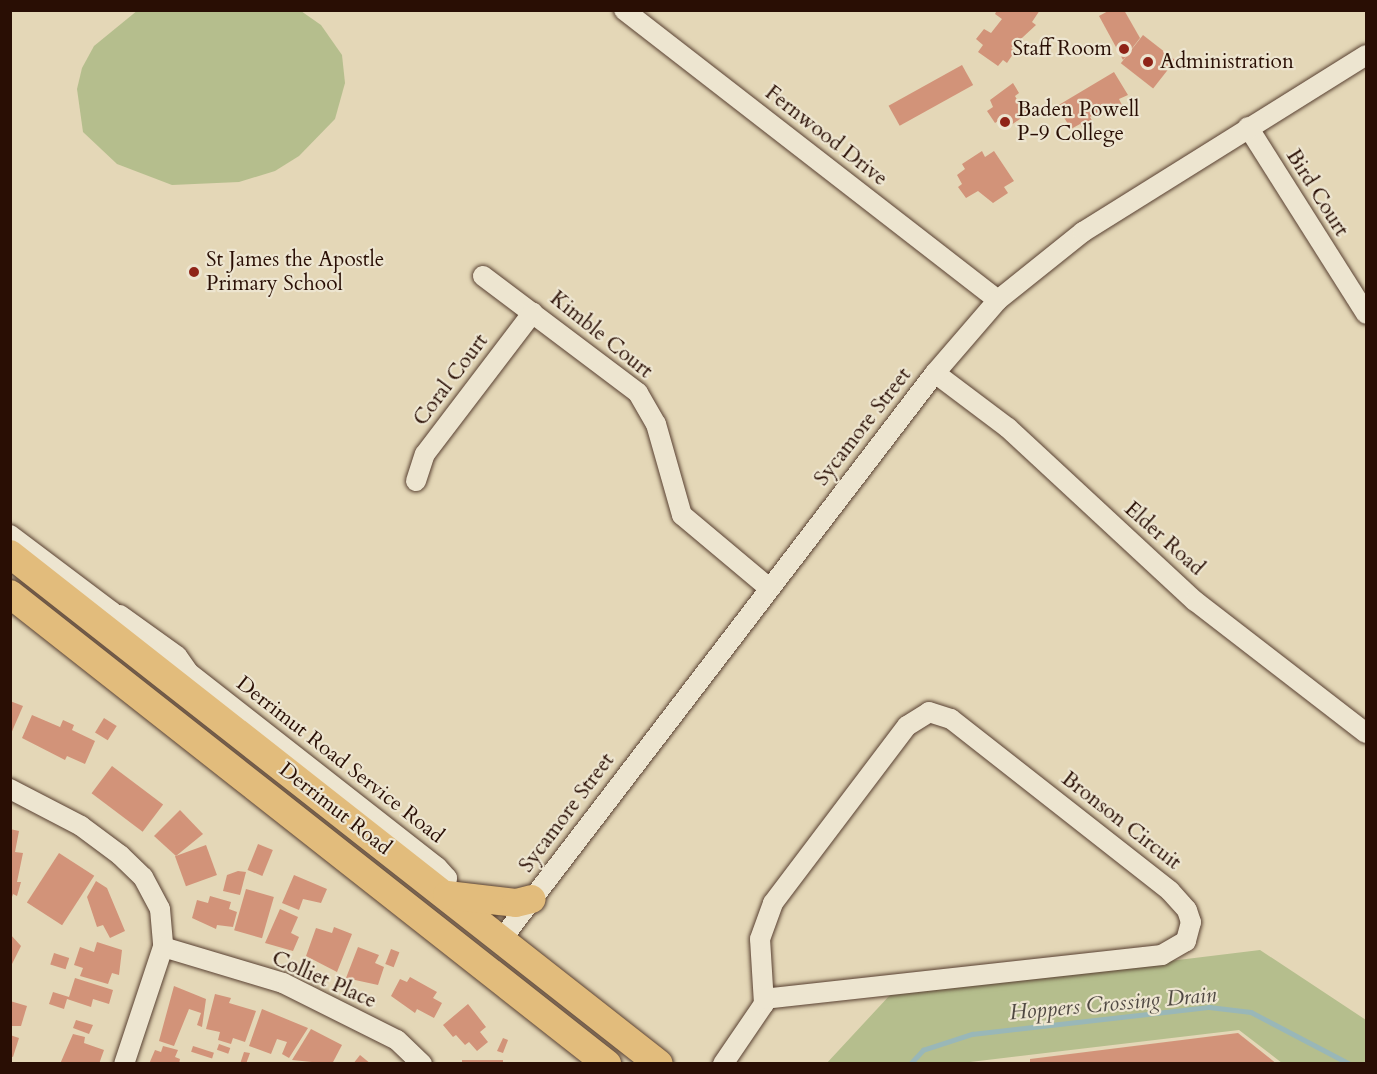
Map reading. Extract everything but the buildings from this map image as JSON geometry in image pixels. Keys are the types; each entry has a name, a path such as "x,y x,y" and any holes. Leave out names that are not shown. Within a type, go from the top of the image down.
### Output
{"highway":[{"name":"Derrimut Road","path":"10,554 659,1064"},
{"name":"Derrimut Road","path":"10,594 607,1064"},
{"path":"244,738 262,762 268,778 261,791"},
{"path":"442,893 516,903 532,898"},
{"path":"482,964 501,939"}],"street":[{"name":"Fernwood Drive","path":"624,10 998,300"},
{"name":"Sycamore Street","path":"501,939 935,373 998,300 1083,232 1366,55"},
{"name":"Bird Court","path":"1248,127 1366,314"},
{"name":"Kimble Court","path":"483,276 621,379 646,403 682,515 769,588"},
{"name":"Coral Court","path":"416,481 425,454 533,312"},
{"name":"Elder Road","path":"935,373 1008,428 1195,601 1366,733"},
{"name":"Derrimut Road Service Road","path":"10,535 112,612 141,627 177,656 188,672 437,867 447,879 442,893"},
{"name":"Derrimut Road Service Road","path":"112,612 126,627 146,661 188,672"},
{"name":"Bronson Circuit","path":"930,712 951,719 1170,891 1187,910 1191,922 1186,941 1162,955 765,999 760,939 769,909 907,726 930,712"},
{"path":"10,789 81,826 143,877 160,909 163,947 124,1064"},
{"name":"Colliet Place","path":"163,947 283,983 397,1040 422,1064"},
{"path":"723,1064 757,1017 765,999"}],"green space":[{"path":"138,10 301,11 321,25 342,55 345,83 335,119 299,156 275,171 239,182 172,185 117,164 83,132 77,89 82,68 94,46"},
{"path":"1260,950 1366,1020 1366,1063 1282,1063 1239,1030 962,1063 826,1064 890,995"}],"waterway":[{"name":"Hoppers Crossing Drain","path":"910,1064 923,1050 972,1034 1209,1007 1251,1012 1350,1064"}],"place":[{"name":"Staff Room","path":"1124,49"},
{"name":"Administration","path":"1148,62"},
{"name":"Baden Powell P-9 College","path":"1005,122"},
{"name":"St James the Apostle Primary School","path":"194,272"}]}
